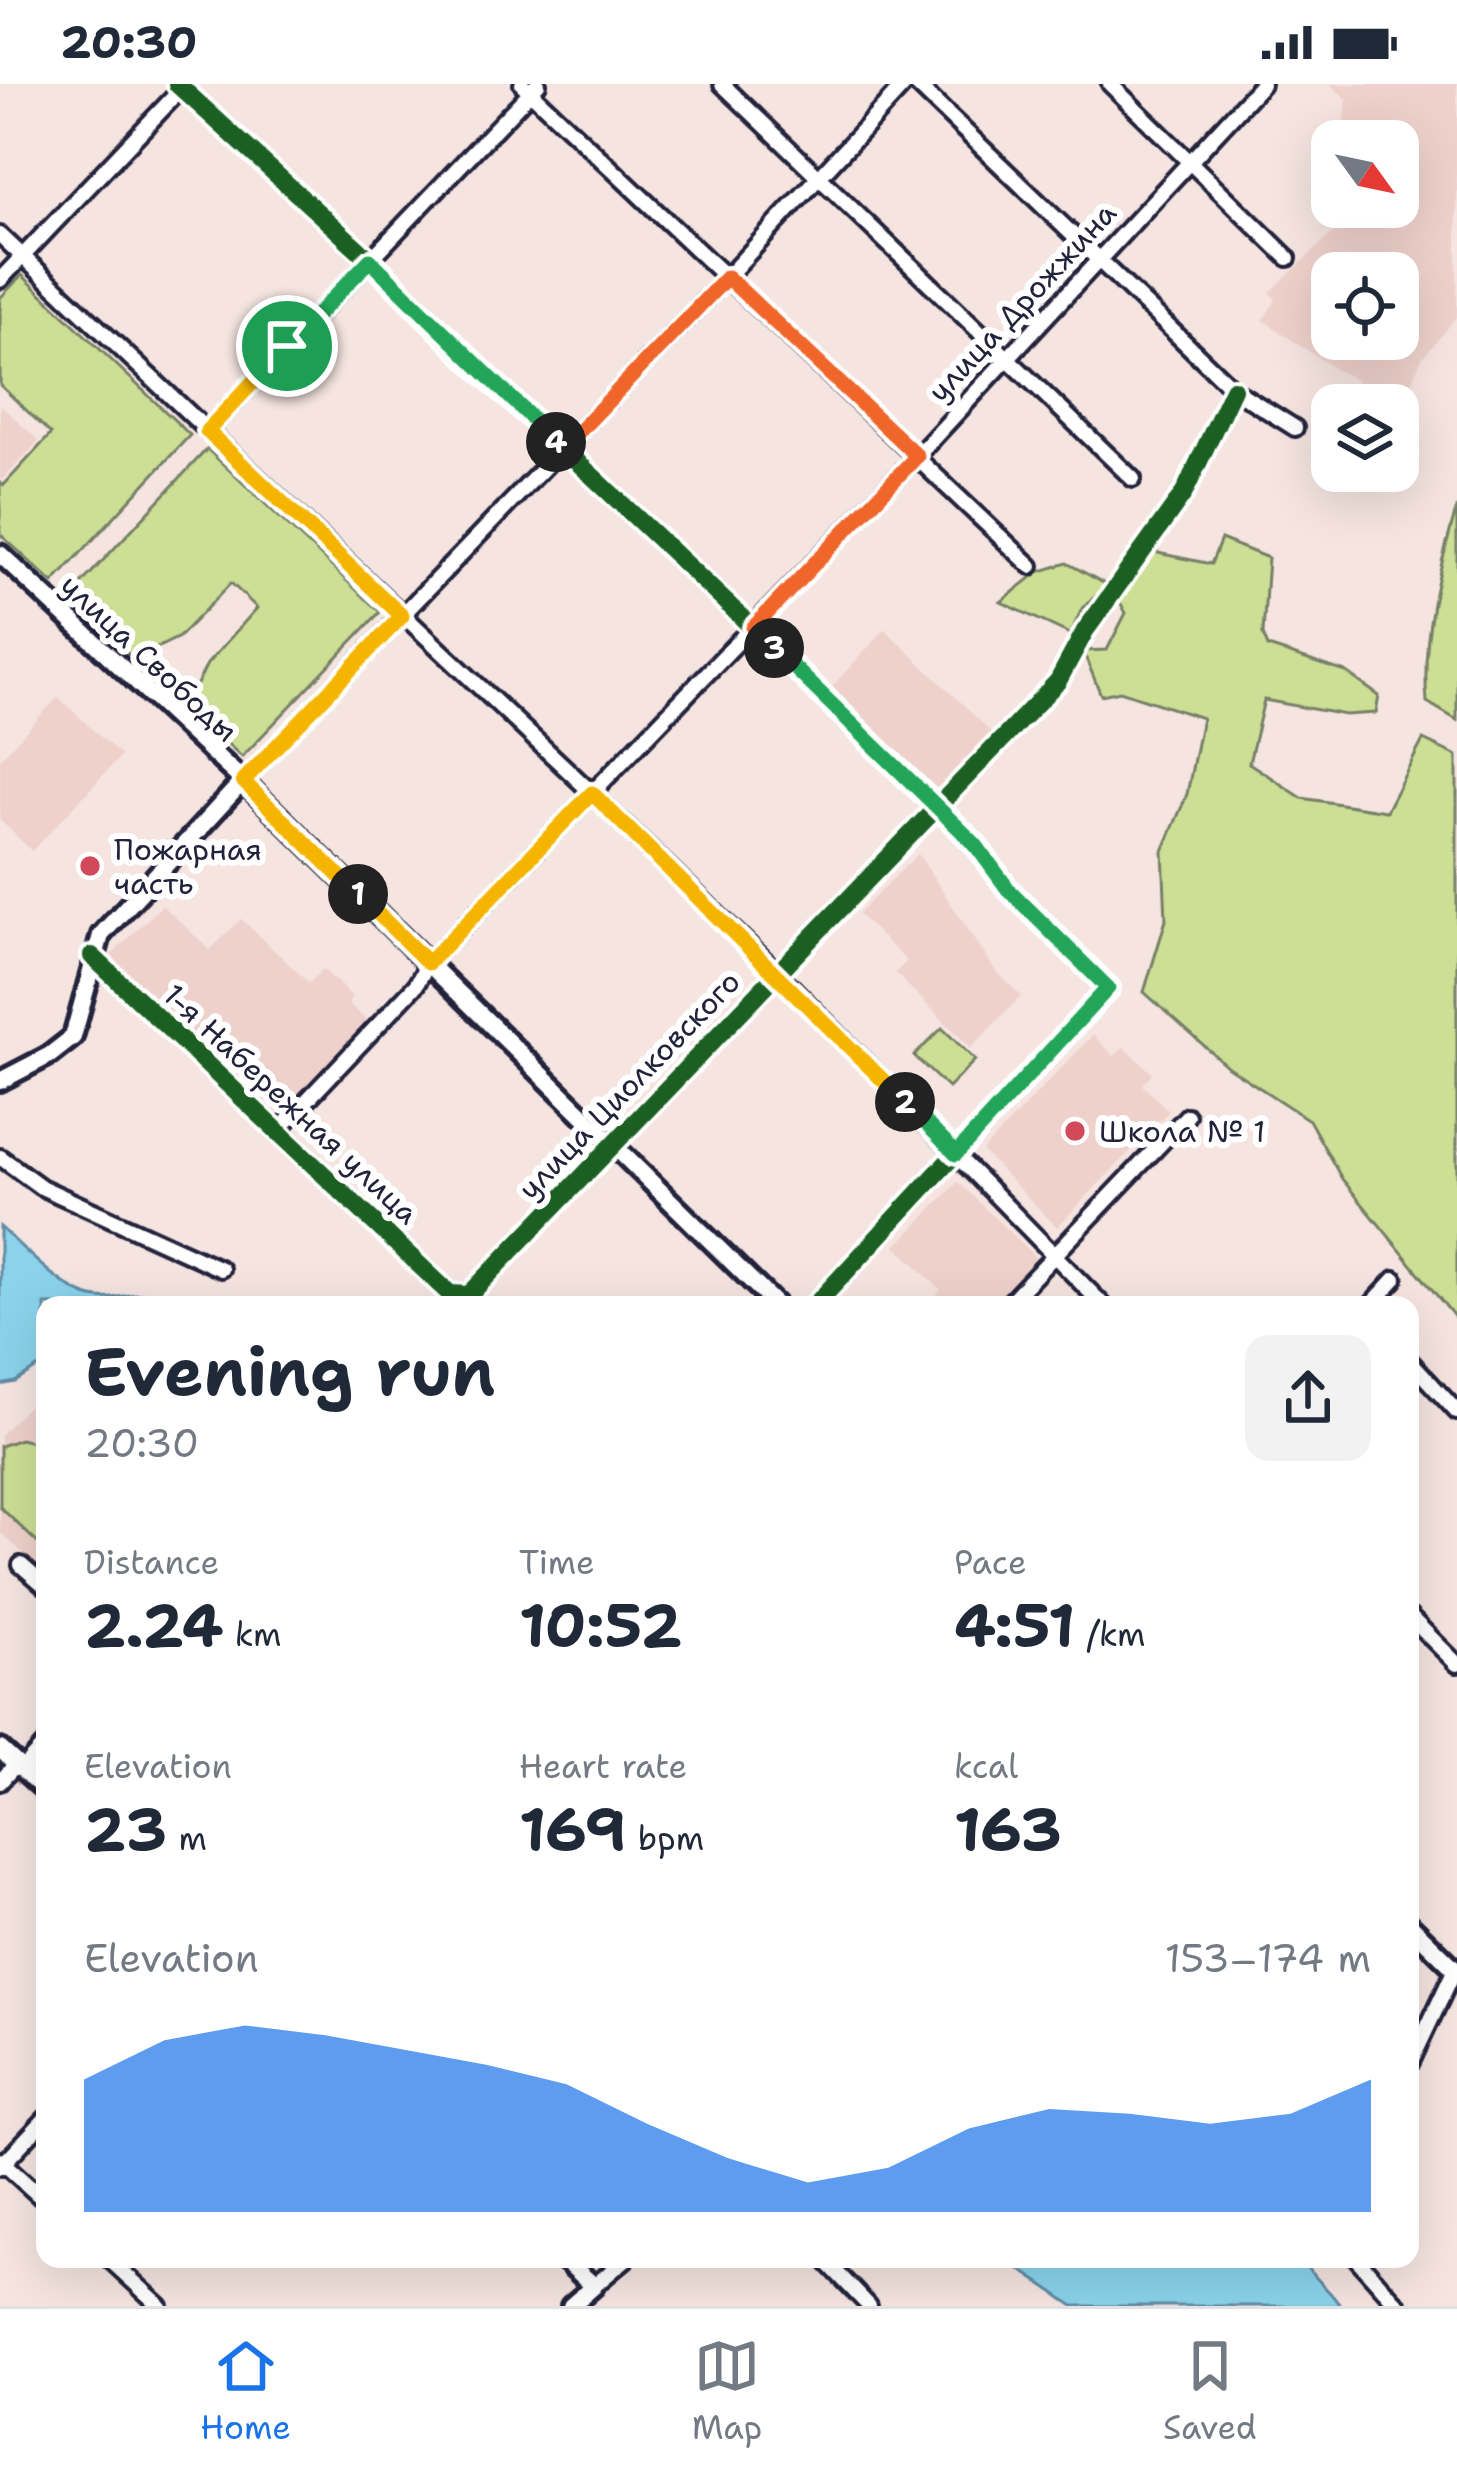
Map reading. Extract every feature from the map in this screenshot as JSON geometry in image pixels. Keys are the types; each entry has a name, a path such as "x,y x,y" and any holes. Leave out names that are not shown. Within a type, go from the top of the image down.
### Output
{"main road":[{"name":"улица Свободы","path":"0,554 243,781 767,1296"},
{"path":"0,1081 73,1037 84,1009 92,956 114,917 243,781"},
{"path":"0,1749 36,1782"},
{"path":"1419,1934 1456,1970"},
{"path":"571,2306 594,2286 574,2268"}],"street":[{"path":"722,84 1133,479"},
{"path":"243,781 727,277 905,84"},
{"path":"916,84 1233,389 1295,428"},
{"path":"1110,84 1288,258"},
{"name":"улица Дрожжина","path":"277,1132 416,986 428,963 917,456 1262,84"},
{"path":"0,280 182,85 975,844 1008,889 1108,988 823,1296"},
{"path":"207,431 530,87 1031,566"},
{"path":"0,235 592,793 777,973 1093,1296"},
{"name":"улица Циолковского","path":"450,1294 469,1295 1058,682 1085,631 1184,493 1233,389"},
{"name":"1-я Набережная улица","path":"92,956 450,1294"},
{"path":"1016,1296 1187,1116"},
{"path":"0,1157 41,1187 221,1268"},
{"path":"1379,1296 1395,1279"},
{"path":"1419,1371 1457,1412"},
{"path":"21,1565 36,1578"},
{"path":"1419,1625 1457,1664"},
{"path":"0,1782 36,1752"},
{"path":"1419,2046 1456,1970"},
{"path":"36,2128 1,2163 36,2193"},
{"path":"119,2268 160,2306"},
{"path":"594,2286 615,2268"},
{"path":"833,2268 869,2306"},
{"path":"1365,2268 1399,2306"}],"shaded area":[{"path":"1330,84 1457,84 1457,316 1420,361 1412,384 1359,384 1322,360 1419,360 1419,252 1313,252 1335,228 1419,228 1419,120 1345,120 1347,99"},
{"path":"1311,254 1311,353 1263,320 1276,300 1270,292"},
{"path":"0,405 39,441 2,480 0,478"},
{"path":"885,629 995,736 939,799 828,691"},
{"path":"58,697 121,756 32,851 0,820 0,759"},
{"path":"918,854 995,970 1021,996 971,1048 895,973 907,961 858,914"},
{"path":"162,905 210,950 241,919 309,983 323,969 352,997 348,1003 370,1024 277,1119 111,956"},
{"name":"Школа № 1","path":"1093,1035 1114,1056 1124,1047 1152,1073 1142,1085 1169,1111 1057,1227 982,1151"},
{"path":"958,1182 1037,1259 1001,1296 935,1296 941,1290 896,1246"},
{"path":"31,1403 36,1408 36,1565 0,1532 0,1435"}],"green space":[{"path":"22,275 190,435 53,583 0,534 0,482 4,485 51,434 0,385 0,298"},
{"path":"207,449 380,612 242,757 186,706 207,664 257,608 231,583 179,637 134,659 68,598"},
{"path":"1457,507 1457,720 1427,702 1426,678 1433,603"},
{"path":"1221,539 1268,558 1263,634 1268,647 1346,672 1379,696 1376,713 1345,715 1264,700 1249,763 1302,798 1386,811 1423,740 1457,756 1457,1320 1342,1179 1309,1120 1228,1067 1144,992 1166,920 1163,851 1187,794 1202,718 1120,691 1101,695 1083,651 1107,650 1126,613 1115,593 1148,551 1211,564"},
{"path":"1067,563 1107,585 1082,609 1070,634 1001,602 1038,572"},
{"path":"942,1028 975,1060 948,1088 914,1056"},
{"path":"20,1439 36,1443 36,1541 0,1507 0,1446"}],"water":[{"path":"0,1227 56,1277 89,1296 36,1296 36,1369 0,1385"},
{"path":"1018,2268 1307,2268 1342,2306 1074,2306"}],"cycle path":[{"path":"177,84 370,260 753,628 975,844 1008,889 1109,988 823,1296"},
{"path":"92,956 450,1294 469,1295 1058,681 1085,631 1184,493 1233,389"}],"place":[{"name":"Пожарная часть","path":"90,866"},
{"name":"Школа № 1","path":"1075,1131"}],"route":[{"path":"370,260 563,448 727,277 917,456 753,628 975,844 1008,889 1108,988 956,1154 592,793 428,963 243,781 402,616 207,431 287,346 370,260"}]}
